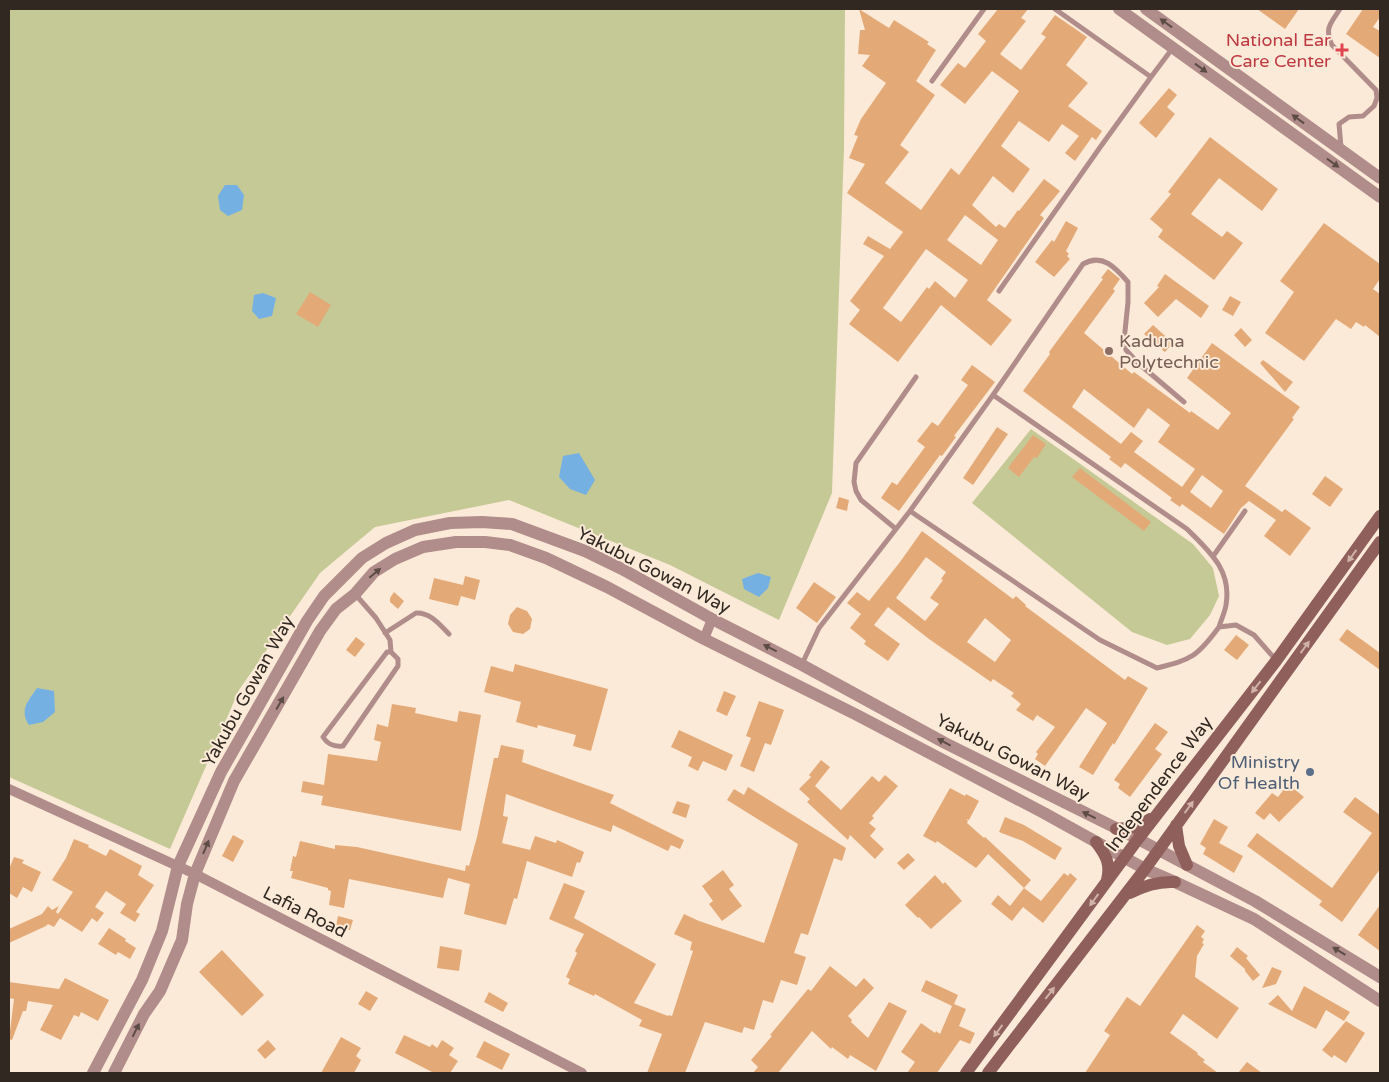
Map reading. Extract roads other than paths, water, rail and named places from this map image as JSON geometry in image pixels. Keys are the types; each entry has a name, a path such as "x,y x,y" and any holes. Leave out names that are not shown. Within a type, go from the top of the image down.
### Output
{"main road":[{"name":"Independence Way","path":"966,1073 1138,839 1276,661 1380,516"},
{"name":"Independence Way","path":"988,1073 1145,869 1380,542"},
{"path":"1116,828 1138,827 1156,816"},
{"path":"1176,826 1180,846 1187,865"},
{"path":"1096,842 1107,858 1110,870 1107,882"},
{"path":"1125,896 1144,886 1161,881 1175,882"}],"street":[{"path":"1119,9 1380,197"},
{"path":"1146,9 1380,178"},
{"name":"Yakubu Gowan Way","path":"93,1073 142,980 162,931 178,866 221,772 307,621 324,596 362,558 386,543 415,530 450,523 482,522 512,524 585,551 622,569 946,743 1138,839 1255,901 1380,977"},
{"name":"Yakubu Gowan Way","path":"114,1073 144,1014 160,991 182,940 187,904 195,874 234,781 320,632 336,609 355,594 374,572 395,559 423,547 456,542 510,544 546,558 607,587 704,639 863,718 1044,813 1145,869 1254,919 1380,1000"},
{"path":"704,639 712,619"},
{"name":"Lafia Road","path":"9,789 195,874 580,1073"}],"lane":[{"path":"932,81 984,9"},
{"path":"1055,9 1151,77"},
{"path":"1340,9 1328,27 1328,37 1332,45 1376,90 1379,100 1363,116 1349,117 1339,124 1341,149"},
{"path":"999,292 1101,146 1173,48"},
{"path":"802,664 819,628 910,511 1083,264 1092,259 1104,261 1116,269 1128,282 1124,341 1126,350 1138,363 1184,402"},
{"path":"896,529 861,500 854,482 856,462 916,378"},
{"path":"910,511 1100,640 1157,668 1186,660 1203,649 1219,627 1226,604 1225,584 1222,568 1214,555 1187,529 993,395"},
{"path":"1214,555 1245,511"},
{"path":"355,594 376,618 390,640 391,652 398,659 398,666 343,746 334,747 329,744 323,737 386,652 391,652"},
{"path":"385,633 416,614 421,613 430,616 449,634"},
{"path":"1219,627 1236,625 1254,635 1276,661"}],"water":[{"path":"225,185 237,185 244,195 242,210 228,216 220,210 218,196"},
{"path":"263,293 276,298 272,316 259,319 252,311 254,295"},
{"path":"579,453 595,480 586,495 570,489 559,477 563,456"},
{"path":"758,573 771,577 768,588 759,597 744,589 742,579"},
{"path":"37,688 54,691 55,712 43,722 29,725 26,720 25,710 28,701"}],"place":[{"name":"National Ear Care Center","path":"1342,50"},
{"name":"Kaduna Polytechnic","path":"1109,351"},
{"name":"Ministry Of Health","path":"1310,772"}]}
